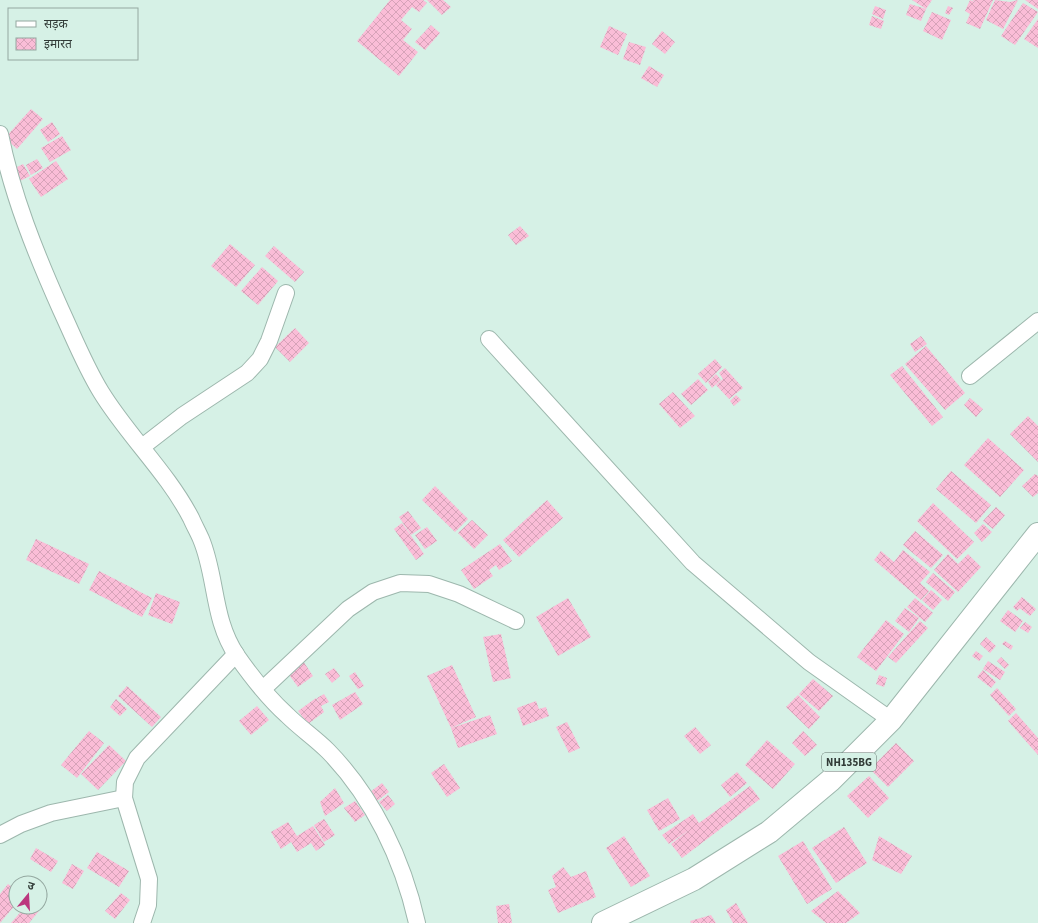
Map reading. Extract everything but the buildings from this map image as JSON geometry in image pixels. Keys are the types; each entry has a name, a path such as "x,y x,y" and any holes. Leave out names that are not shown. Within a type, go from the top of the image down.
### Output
{"highway":[{"name":"NH135BG","path":"603,923 694,879 769,832 831,780 891,720 1038,534"}],"street":[{"path":"0,134 19,201 40,262 81,354 101,393 185,507 202,540 220,617 236,654 263,689 286,714 327,750 348,774 383,830 395,853 407,882 417,923"},
{"path":"142,447 182,416 247,373 260,359 269,341 286,293"},
{"path":"970,376 1038,321"},
{"path":"489,339 693,563 809,662 891,720"},
{"path":"263,689 348,609 373,592 400,583 429,584 451,591 516,621"},
{"path":"142,923 148,905 149,879 124,798 125,782 137,758 236,654"},
{"path":"0,835 21,824 51,813 124,798"}]}
